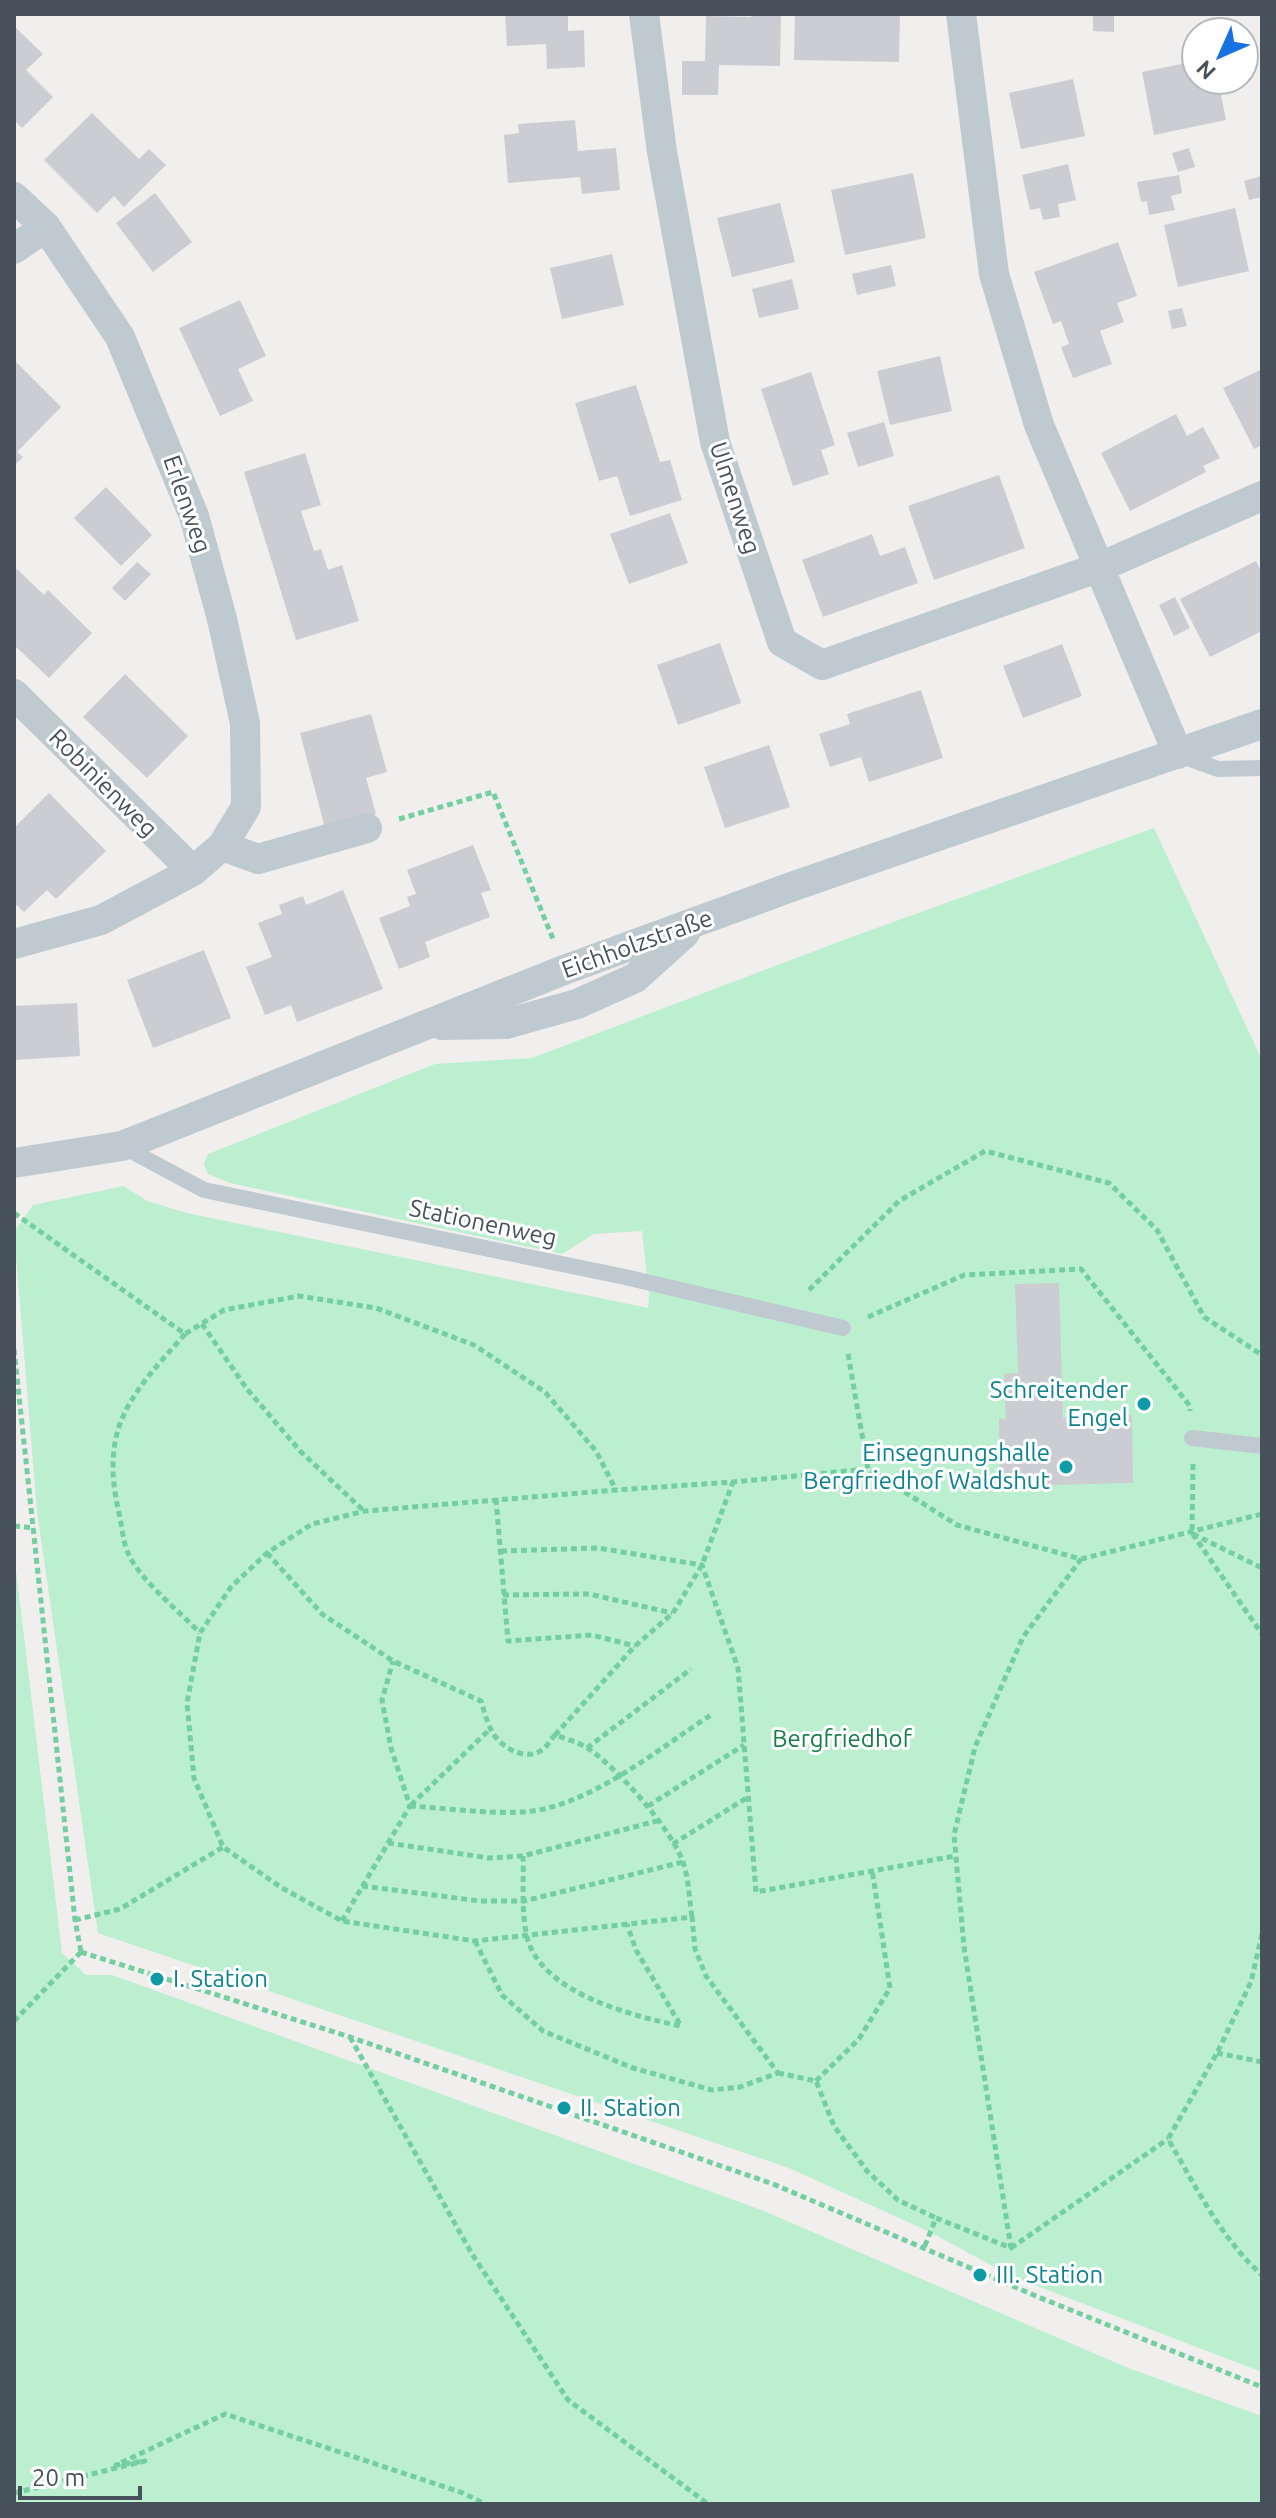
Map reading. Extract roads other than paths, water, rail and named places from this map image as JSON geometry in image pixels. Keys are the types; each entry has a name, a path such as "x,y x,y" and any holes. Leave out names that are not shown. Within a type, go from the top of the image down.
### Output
{"street":[{"name":"Ulmenweg","path":"644,14 662,152 715,442 782,642 822,665 1100,567 1262,496"},
{"path":"961,14 994,274 1039,425 1178,754"},
{"name":"Erlenweg","path":"14,197 46,227 120,337 194,516 222,619 245,723 246,807 222,846 193,871 101,920 14,944"},
{"path":"14,249 46,227"},
{"name":"Robinienweg","path":"14,694 193,871"},
{"name":"Eichholzstraße","path":"14,1163 122,1146 564,970 1262,724"},
{"path":"222,846 258,859 367,828"},
{"path":"423,1026 506,1024 577,1004 635,978 698,921"}],"lane":[{"path":"1178,754 1218,769 1262,768"},
{"name":"Stationenweg","path":"122,1146 204,1190 625,1277 843,1328"},
{"path":"1192,1438 1262,1446"}],"place":[{"name":"Schreitender Engel","path":"1144,1404"},
{"name":"Einsegnungshalle Bergfriedhof Waldshut","path":"1066,1467"},
{"name":"I. Station","path":"157,1979"},
{"name":"II. Station","path":"564,2108"},
{"name":"III. Station","path":"980,2275"}],"park label":[{"name":"Bergfriedhof","path":"842,1739"}]}
